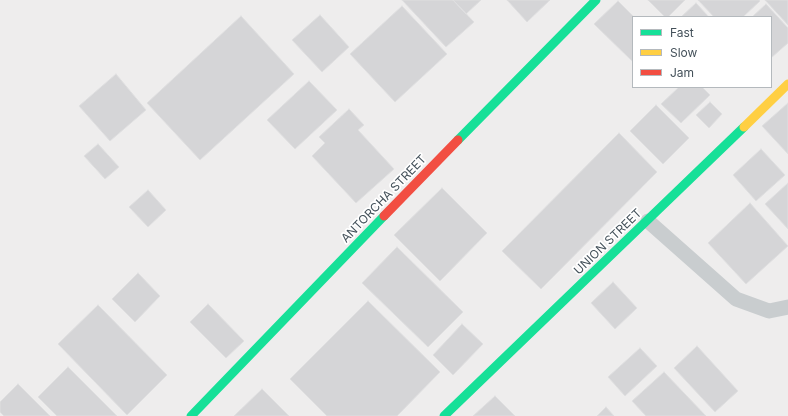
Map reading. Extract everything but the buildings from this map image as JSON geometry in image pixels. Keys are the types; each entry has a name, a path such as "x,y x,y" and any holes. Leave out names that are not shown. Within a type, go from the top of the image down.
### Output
{"main road":[{"name":"ANTORCHA STREET","path":"192,416 465,132 596,0"},
{"name":"UNION STREET","path":"444,416 648,221 788,84"}],"lane":[{"path":"648,221 736,299 769,311 788,307"}],"traffic: fast":[{"path":"458,140 596,0"},
{"path":"444,416 744,127"},
{"path":"191,416 384,216"}],"traffic: slow":[{"path":"744,127 788,84"}],"traffic: jam":[{"path":"384,216 458,140"}]}
